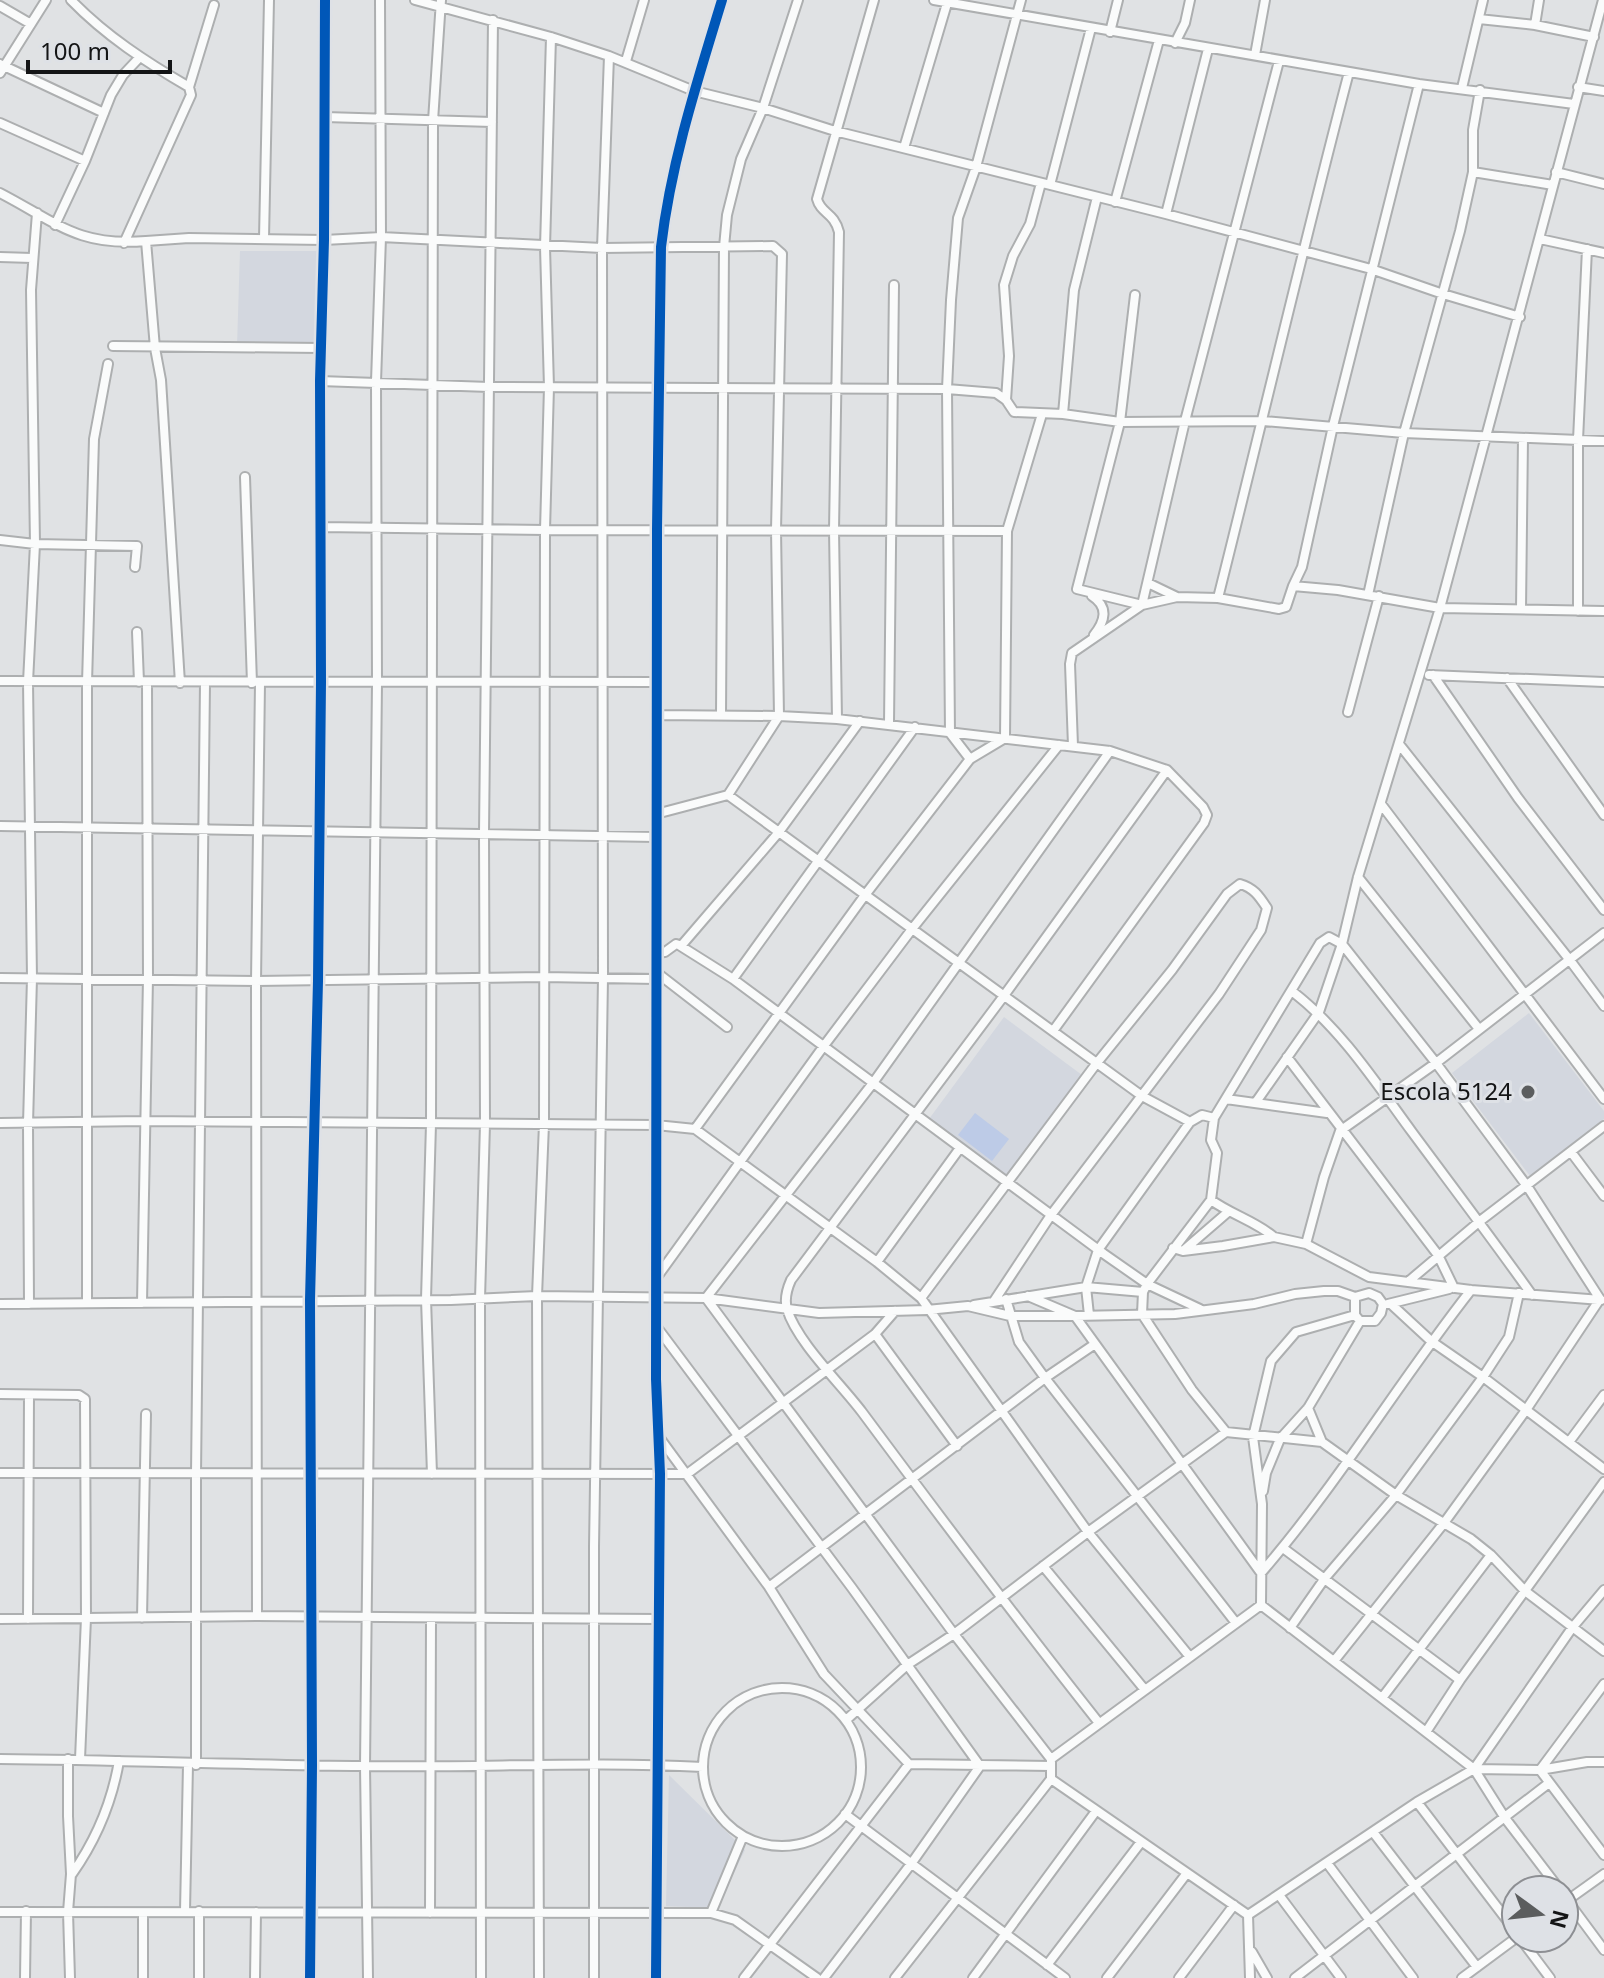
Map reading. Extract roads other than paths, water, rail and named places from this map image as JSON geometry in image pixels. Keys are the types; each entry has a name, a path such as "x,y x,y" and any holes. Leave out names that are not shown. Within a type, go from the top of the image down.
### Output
{"street":[{"path":"46,0 1,68 104,113"},
{"path":"71,0 99,28 139,58 189,87"},
{"path":"264,238 269,0"},
{"path":"310,1978 310,1300 318,981 325,0"},
{"path":"368,1978 365,1766 377,683 376,382 382,121 380,0"},
{"path":"415,0 440,3 626,61 694,91 763,108 835,131 1371,269 1520,317"},
{"path":"626,61 644,0"},
{"path":"656,1978 660,1474 656,1326 656,715 661,247 678,146 722,0"},
{"path":"721,715 724,247 727,215 741,159 763,108 798,0"},
{"path":"837,719 834,530 839,232 834,217 822,209 817,199 874,0"},
{"path":"934,0 1419,84 1574,104"},
{"path":"993,0 1001,11"},
{"path":"970,759 950,733 947,389 951,300 958,218 976,167 1021,0"},
{"path":"1110,32 1118,0"},
{"path":"1175,43 1185,23 1190,0"},
{"path":"1255,55 1265,0"},
{"path":"1462,88 1483,0"},
{"path":"1535,25 1539,0"},
{"path":"1256,1102 1319,1012 1342,944 1358,877 1440,608 1603,0"},
{"path":"904,148 947,2"},
{"path":"432,1474 426,1299 431,1124 433,121 440,3"},
{"path":"124,243 189,103 189,87 214,5"},
{"path":"0,6 31,24"},
{"path":"1479,19 1535,25 1594,37"},
{"path":"481,1978 480,1299 485,1124 485,684 493,20"},
{"path":"1006,400 1009,356 1004,285 1013,256 1046,184 1091,28"},
{"path":"539,1978 537,1296 544,1124 545,530 549,387 545,247 551,37"},
{"path":"1115,202 1159,40"},
{"path":"1166,214 1208,49"},
{"path":"594,1978 595,1473 603,978 602,248 609,56"},
{"path":"55,225 116,85 139,58"},
{"path":"1142,605 1185,421 1279,61"},
{"path":"1218,598 1349,72"},
{"path":"1077,648 1142,605 1177,597 1218,598 1279,609 1286,607 1302,567 1371,269 1419,84"},
{"path":"1578,87 1604,91"},
{"path":"1368,595 1404,433 1473,172 1473,130 1480,90"},
{"path":"325,117 492,122"},
{"path":"0,123 85,161"},
{"path":"1473,172 1553,185"},
{"path":"1556,172 1604,184"},
{"path":"0,193 55,225 101,242 189,238 324,240 381,237 545,247 773,246 782,254 776,530 779,716 728,795 656,814"},
{"path":"1063,414 1074,290 1097,197"},
{"path":"29,1304 28,1124 32,978 28,682 35,544 32,258 37,213"},
{"path":"1540,239 1604,253"},
{"path":"146,241 155,348 161,380 180,683"},
{"path":"1578,611 1578,440 1587,249"},
{"path":"0,257 32,258"},
{"path":"889,724 894,285"},
{"path":"1077,589 1120,422 1135,295"},
{"path":"113,346 321,348"},
{"path":"87,1303 87,683 94,439 108,364"},
{"path":"320,381 489,387 947,389 996,393 1006,400 1014,412 1063,414 1120,422 1263,421 1404,433 1604,441"},
{"path":"1005,738 1007,531 1042,414"},
{"path":"1521,609 1523,438"},
{"path":"245,477 260,829 256,981 257,1616"},
{"path":"321,527 1007,531"},
{"path":"0,540 35,544 137,546 135,567"},
{"path":"1148,583 1177,597"},
{"path":"1293,586 1379,596 1440,608 1604,611"},
{"path":"1077,589 1142,605"},
{"path":"1073,746 1072,653 1096,634 1104,614 1096,598 1077,589"},
{"path":"1348,712 1379,596"},
{"path":"137,632 143,682 147,829 148,978 142,1303"},
{"path":"1421,674 1604,682"},
{"path":"1433,675 1518,798 1604,910"},
{"path":"1507,678 1604,815"},
{"path":"0,681 658,682"},
{"path":"185,1911 197,1618 205,683"},
{"path":"656,715 779,716 889,724 1110,751 1167,770 1203,807 1207,815 1204,823 1053,1031"},
{"path":"681,946 779,832 860,721"},
{"path":"733,979 915,727"},
{"path":"695,1129 865,895 970,759 1005,738"},
{"path":"1399,744 1604,1006"},
{"path":"656,1278 912,929 1059,745"},
{"path":"706,1298 873,1083 1110,751"},
{"path":"1099,1723 801,1335 786,1308 786,1292 791,1280 1003,997 1167,770"},
{"path":"728,795 1096,1064 1142,1096 1190,1122"},
{"path":"1381,804 1604,1099"},
{"path":"0,826 656,837"},
{"path":"1358,877 1479,1029"},
{"path":"921,1298 1232,888 1240,884 1257,892 1267,908 1261,930 1219,994 1051,1215 994,1301"},
{"path":"1306,1244 1340,1131 1436,1063 1604,933"},
{"path":"1322,1442 1226,1432 1192,1390 1142,1314 1145,1288 1211,1200 1217,1153 1211,1140 1214,1118 1325,939 1329,937 1342,944 1436,1063 1527,1186 1602,1300"},
{"path":"656,953 665,952 676,944 733,979 1145,1288 1201,1310"},
{"path":"0,978 431,981 656,976 727,1027"},
{"path":"1293,992 1319,1012 1387,1098 1532,1295"},
{"path":"1287,1057 1340,1131 1438,1255 1454,1288"},
{"path":"1226,1099 1328,1114"},
{"path":"1089,1315 1086,1287 1098,1250 1190,1122 1202,1115 1214,1118"},
{"path":"0,1123 202,1121 656,1125 695,1129 877,1262 921,1298 1088,1532 1190,1657"},
{"path":"1409,1281 1480,1221 1604,1126"},
{"path":"877,1262 960,1148"},
{"path":"1571,1152 1604,1196"},
{"path":"1211,1200 1274,1237"},
{"path":"1183,1251 1228,1212"},
{"path":"1173,1248 1183,1251 1274,1237 1306,1244 1369,1277 1471,1290 1602,1300"},
{"path":"0,1304 537,1296 706,1298 819,1313 927,1310 1086,1287 1145,1288"},
{"path":"1262,1504 1253,1437 1265,1381 1271,1361 1279,1349 1296,1332 1358,1318 1375,1321 1387,1304 1454,1288"},
{"path":"1261,1573 1348,1461 1431,1341 1471,1290"},
{"path":"968,1306 1010,1316 1175,1314 1254,1304 1295,1294 1338,1291 1355,1297 1369,1293 1604,1469"},
{"path":"1290,1628 1325,1578 1396,1495 1483,1377 1509,1337 1519,1293"},
{"path":"1028,1296 1075,1316 1261,1573"},
{"path":"1261,1605 1262,1504 1266,1473 1280,1439 1308,1408 1358,1318 1355,1297"},
{"path":"706,1298 1051,1763 1051,1779 895,1978"},
{"path":"1006,1299 1019,1342 1236,1623"},
{"path":"1334,1661 1444,1523 1602,1300"},
{"path":"0,1473 687,1474 828,1371 875,1334 895,1311"},
{"path":"656,1326 980,1766"},
{"path":"875,1334 957,1446"},
{"path":"769,1587 1045,1378 1095,1344"},
{"path":"0,1394 79,1395 85,1399 86,1618 80,1759"},
{"path":"28,1619 29,1395"},
{"path":"1569,1442 1604,1395"},
{"path":"1308,1408 1322,1442 1396,1495 1471,1539 1525,1591 1604,1651"},
{"path":"142,1618 146,1414"},
{"path":"846,1720 907,1665 954,1634 1226,1432"},
{"path":"659,1436 769,1587 824,1674 909,1764 980,1766 1051,1763 1099,1723 1261,1605"},
{"path":"1426,1732 1460,1680 1604,1482"},
{"path":"1283,1548 1460,1680"},
{"path":"1382,1698 1491,1555"},
{"path":"1043,1566 1145,1690"},
{"path":"1248,1915 1417,1802 1474,1769 1572,1628 1604,1590"},
{"path":"1261,1605 1474,1769 1505,1818 1548,1874"},
{"path":"0,1619 257,1616 658,1619"},
{"path":"430,1913 431,1619"},
{"path":"1540,1770 1604,1684"},
{"path":"782,1687 806,1691 828,1702 846,1720 858,1747 861,1777 855,1797 845,1814 828,1832 806,1843 782,1846 743,1836 718,1814 707,1792 703,1767 707,1743 718,1721 736,1703 758,1692 782,1687"},
{"path":"0,1759 80,1759 192,1765 594,1764 703,1767"},
{"path":"68,1759 70,1978"},
{"path":"71,1874 89,1848 104,1816 114,1789 119,1761"},
{"path":"1474,1769 1540,1770 1604,1762"},
{"path":"744,1978 909,1764"},
{"path":"824,1978 911,1864 980,1766"},
{"path":"1540,1770 1604,1855"},
{"path":"1051,1779 1248,1915 1250,1978"},
{"path":"1295,1978 1549,1783"},
{"path":"1417,1802 1500,1912"},
{"path":"973,1978 1096,1811"},
{"path":"845,1814 1065,1978"},
{"path":"1373,1832 1477,1967"},
{"path":"711,1913 743,1836"},
{"path":"1047,1965 1141,1842"},
{"path":"1327,1863 1413,1978"},
{"path":"1107,1978 1187,1873"},
{"path":"1580,1890 1604,1874"},
{"path":"1279,1895 1341,1978"},
{"path":"1179,1978 1234,1905"},
{"path":"25,1978 26,1911"},
{"path":"199,1911 199,1978"},
{"path":"0,1912 711,1913 735,1920 817,1978"},
{"path":"255,1978 256,1912"},
{"path":"143,1913 143,1978"},
{"path":"1580,1919 1604,1950"},
{"path":"1462,1978 1500,1950"},
{"path":"1251,1951 1267,1978"},
{"path":"1532,1954 1550,1978"}],"place":[{"name":"Escola 5124","path":"1528,1092"}]}
